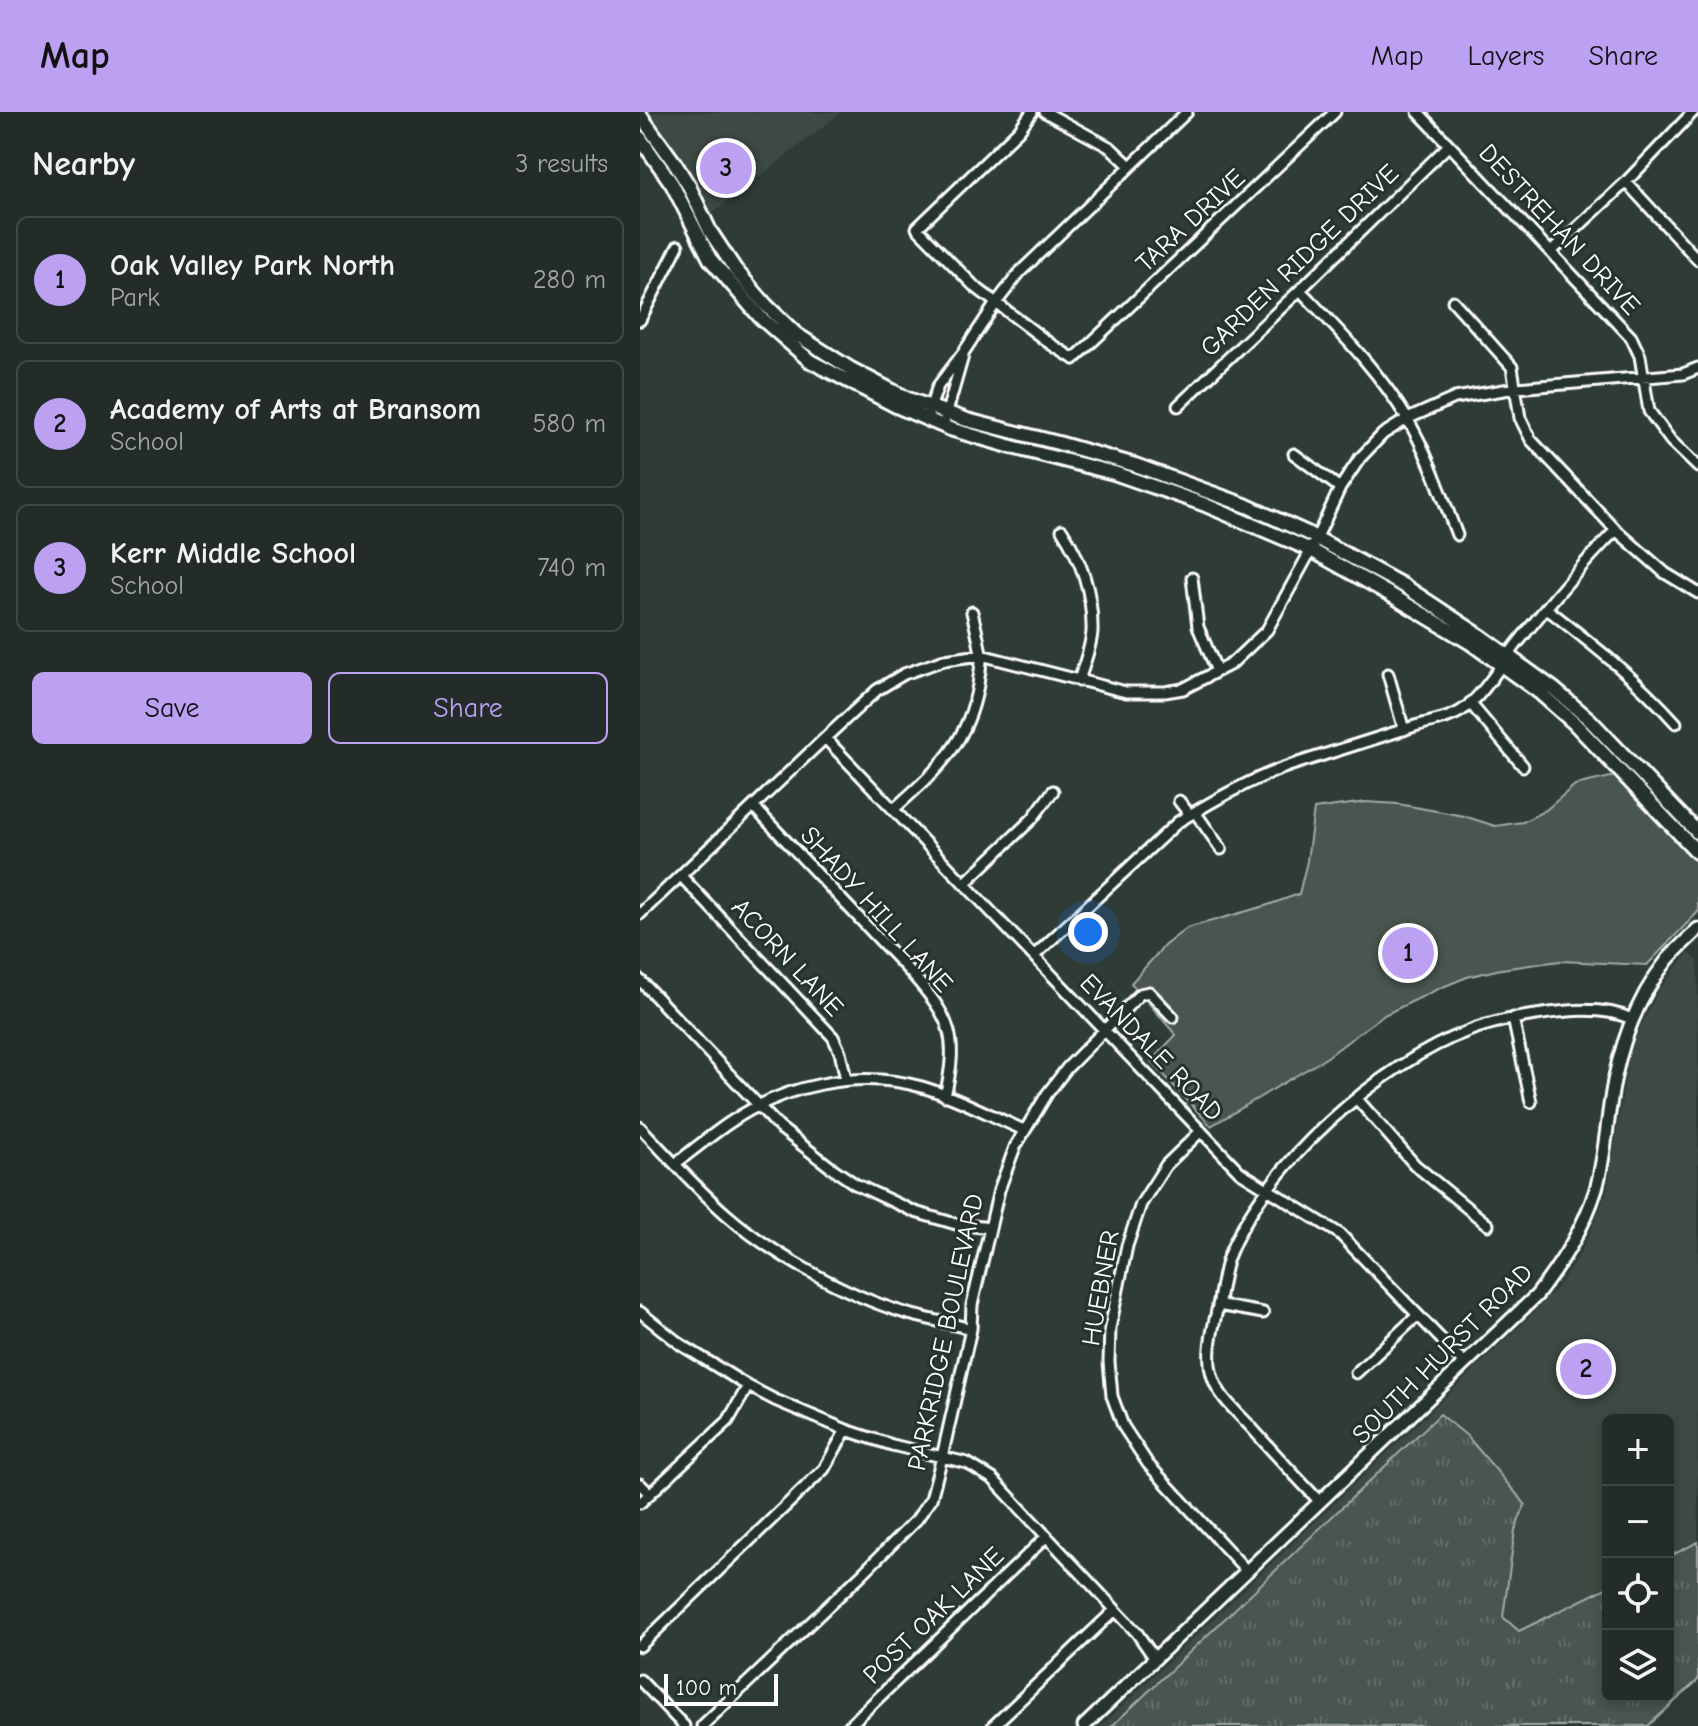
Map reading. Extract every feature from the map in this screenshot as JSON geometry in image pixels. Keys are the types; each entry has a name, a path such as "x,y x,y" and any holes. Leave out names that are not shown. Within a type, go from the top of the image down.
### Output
{"main road":[{"path":"640,115 689,186 710,231 735,269 766,305 796,334 928,413"},
{"path":"640,138 672,184 710,259 761,318 810,361 896,406 1058,443 1135,465 1245,505 1314,545 1406,587 1504,660 1574,723 1698,853"},
{"path":"1504,660 1554,689 1589,719 1698,833"}],"street":[{"path":"996,303 974,286 917,228 1019,130 1032,112"},
{"path":"1045,112 1111,148 1130,166"},
{"path":"928,413 938,386 1020,272 1187,112"},
{"name":"TARA DRIVE","path":"996,303 1074,359 1335,112"},
{"name":"DESTREHAN DRIVE","path":"1418,112 1631,337 1640,356 1649,411 1671,441 1698,467"},
{"path":"1551,252 1626,182 1686,114"},
{"name":"GARDEN RIDGE DRIVE","path":"1178,406 1449,145"},
{"path":"1626,182 1698,260"},
{"path":"640,320 678,246"},
{"path":"1300,290 1359,352 1407,419 1426,455 1457,535"},
{"path":"1453,301 1512,367 1520,418 1531,440 1616,530 1665,573 1698,593"},
{"path":"944,419 963,353"},
{"path":"640,914 877,690 904,674 944,660 981,655 1126,692 1183,689 1231,664 1267,630 1314,545 1340,488 1360,458 1383,434 1407,419 1455,398 1516,388 1683,374 1698,368"},
{"path":"1294,454 1340,488"},
{"path":"1062,530 1081,563 1089,599 1092,634 1079,681"},
{"path":"1034,956 1178,822 1232,791 1293,764 1446,719 1464,710 1546,608 1616,530"},
{"path":"1192,578 1198,627 1217,671"},
{"path":"1546,608 1614,662 1676,723"},
{"path":"894,809 935,773 960,738 976,696 981,655 972,612"},
{"path":"1388,674 1404,730"},
{"path":"1470,703 1523,766"},
{"name":"EVANDALE ROAD","path":"825,738 1240,1172 1340,1234 1465,1364"},
{"path":"964,884 1032,819 1053,791"},
{"path":"1179,801 1221,849"},
{"name":"SHADY HILL LANE","path":"754,807 935,1001 947,1022 952,1044 945,1096"},
{"name":"ACORN LANE","path":"681,876 833,1037 846,1079"},
{"name":"SOUTH HURST ROAD","path":"1084,1726 1537,1295 1557,1269 1590,1207 1614,1080 1632,1019 1668,959 1698,929"},
{"path":"640,980 779,1127 855,1184 915,1212 956,1224 990,1228"},
{"name":"PARKRIDGE BOULEVARD","path":"702,1726 852,1584 917,1519 931,1499 971,1329 972,1305 999,1190 1015,1147 1047,1094 1067,1068 1140,994 1149,992 1173,1017"},
{"path":"1320,1502 1227,1402 1213,1378 1210,1354 1228,1260 1267,1189 1304,1145 1357,1099 1426,1051 1470,1030 1513,1018 1555,1012 1609,1011 1632,1019"},
{"path":"1513,1018 1531,1102"},
{"path":"675,1164 730,1122 758,1106 796,1090 846,1079 899,1082 924,1088 1024,1130"},
{"path":"1357,1099 1415,1165 1488,1225"},
{"path":"640,1127 728,1216 775,1250 854,1293 902,1312 971,1329"},
{"name":"HUEBNER","path":"1201,1131 1166,1165 1141,1204 1127,1246 1110,1328 1112,1396 1123,1426 1148,1464 1247,1571"},
{"path":"1218,1305 1263,1313"},
{"path":"640,1312 680,1344 748,1386 807,1415 892,1445 967,1463 981,1470 993,1479 1137,1633 1155,1659"},
{"path":"1356,1373 1418,1315"},
{"path":"640,1503 728,1421 748,1386"},
{"path":"640,1646 824,1469 846,1430"},
{"path":"640,1484 650,1494"},
{"name":"POST OAK LANE","path":"849,1726 1047,1536"},
{"path":"993,1726 1115,1610"},
{"path":"640,1680 684,1726"}],"shaded area":[{"path":"647,112 842,112 708,217 669,141"},
{"path":"1689,952 1698,961 1698,1682 1651,1726 1101,1726 1554,1291 1588,1238 1607,1191 1627,1066 1636,1036 1658,991"}],"green space":[{"path":"1615,776 1698,863 1698,912 1647,965 1560,961 1467,977 1382,1016 1326,1058 1211,1126 1151,1061 1176,1035 1131,983 1165,945 1187,928 1299,894 1314,809 1366,802 1398,804 1464,816 1495,826 1523,822 1546,810 1575,785"},
{"path":"1440,1414 1467,1436 1525,1504 1515,1530 1503,1617 1519,1631 1602,1590 1602,1702 1674,1702 1674,1554 1698,1542 1698,1680 1648,1726 1112,1726"}],"place":[{"name":"Kerr Middle School","path":"726,168"},
{"name":"Oak Valley Park North","path":"1408,953"},
{"name":"Academy of Arts at Bransom","path":"1586,1369"}]}
